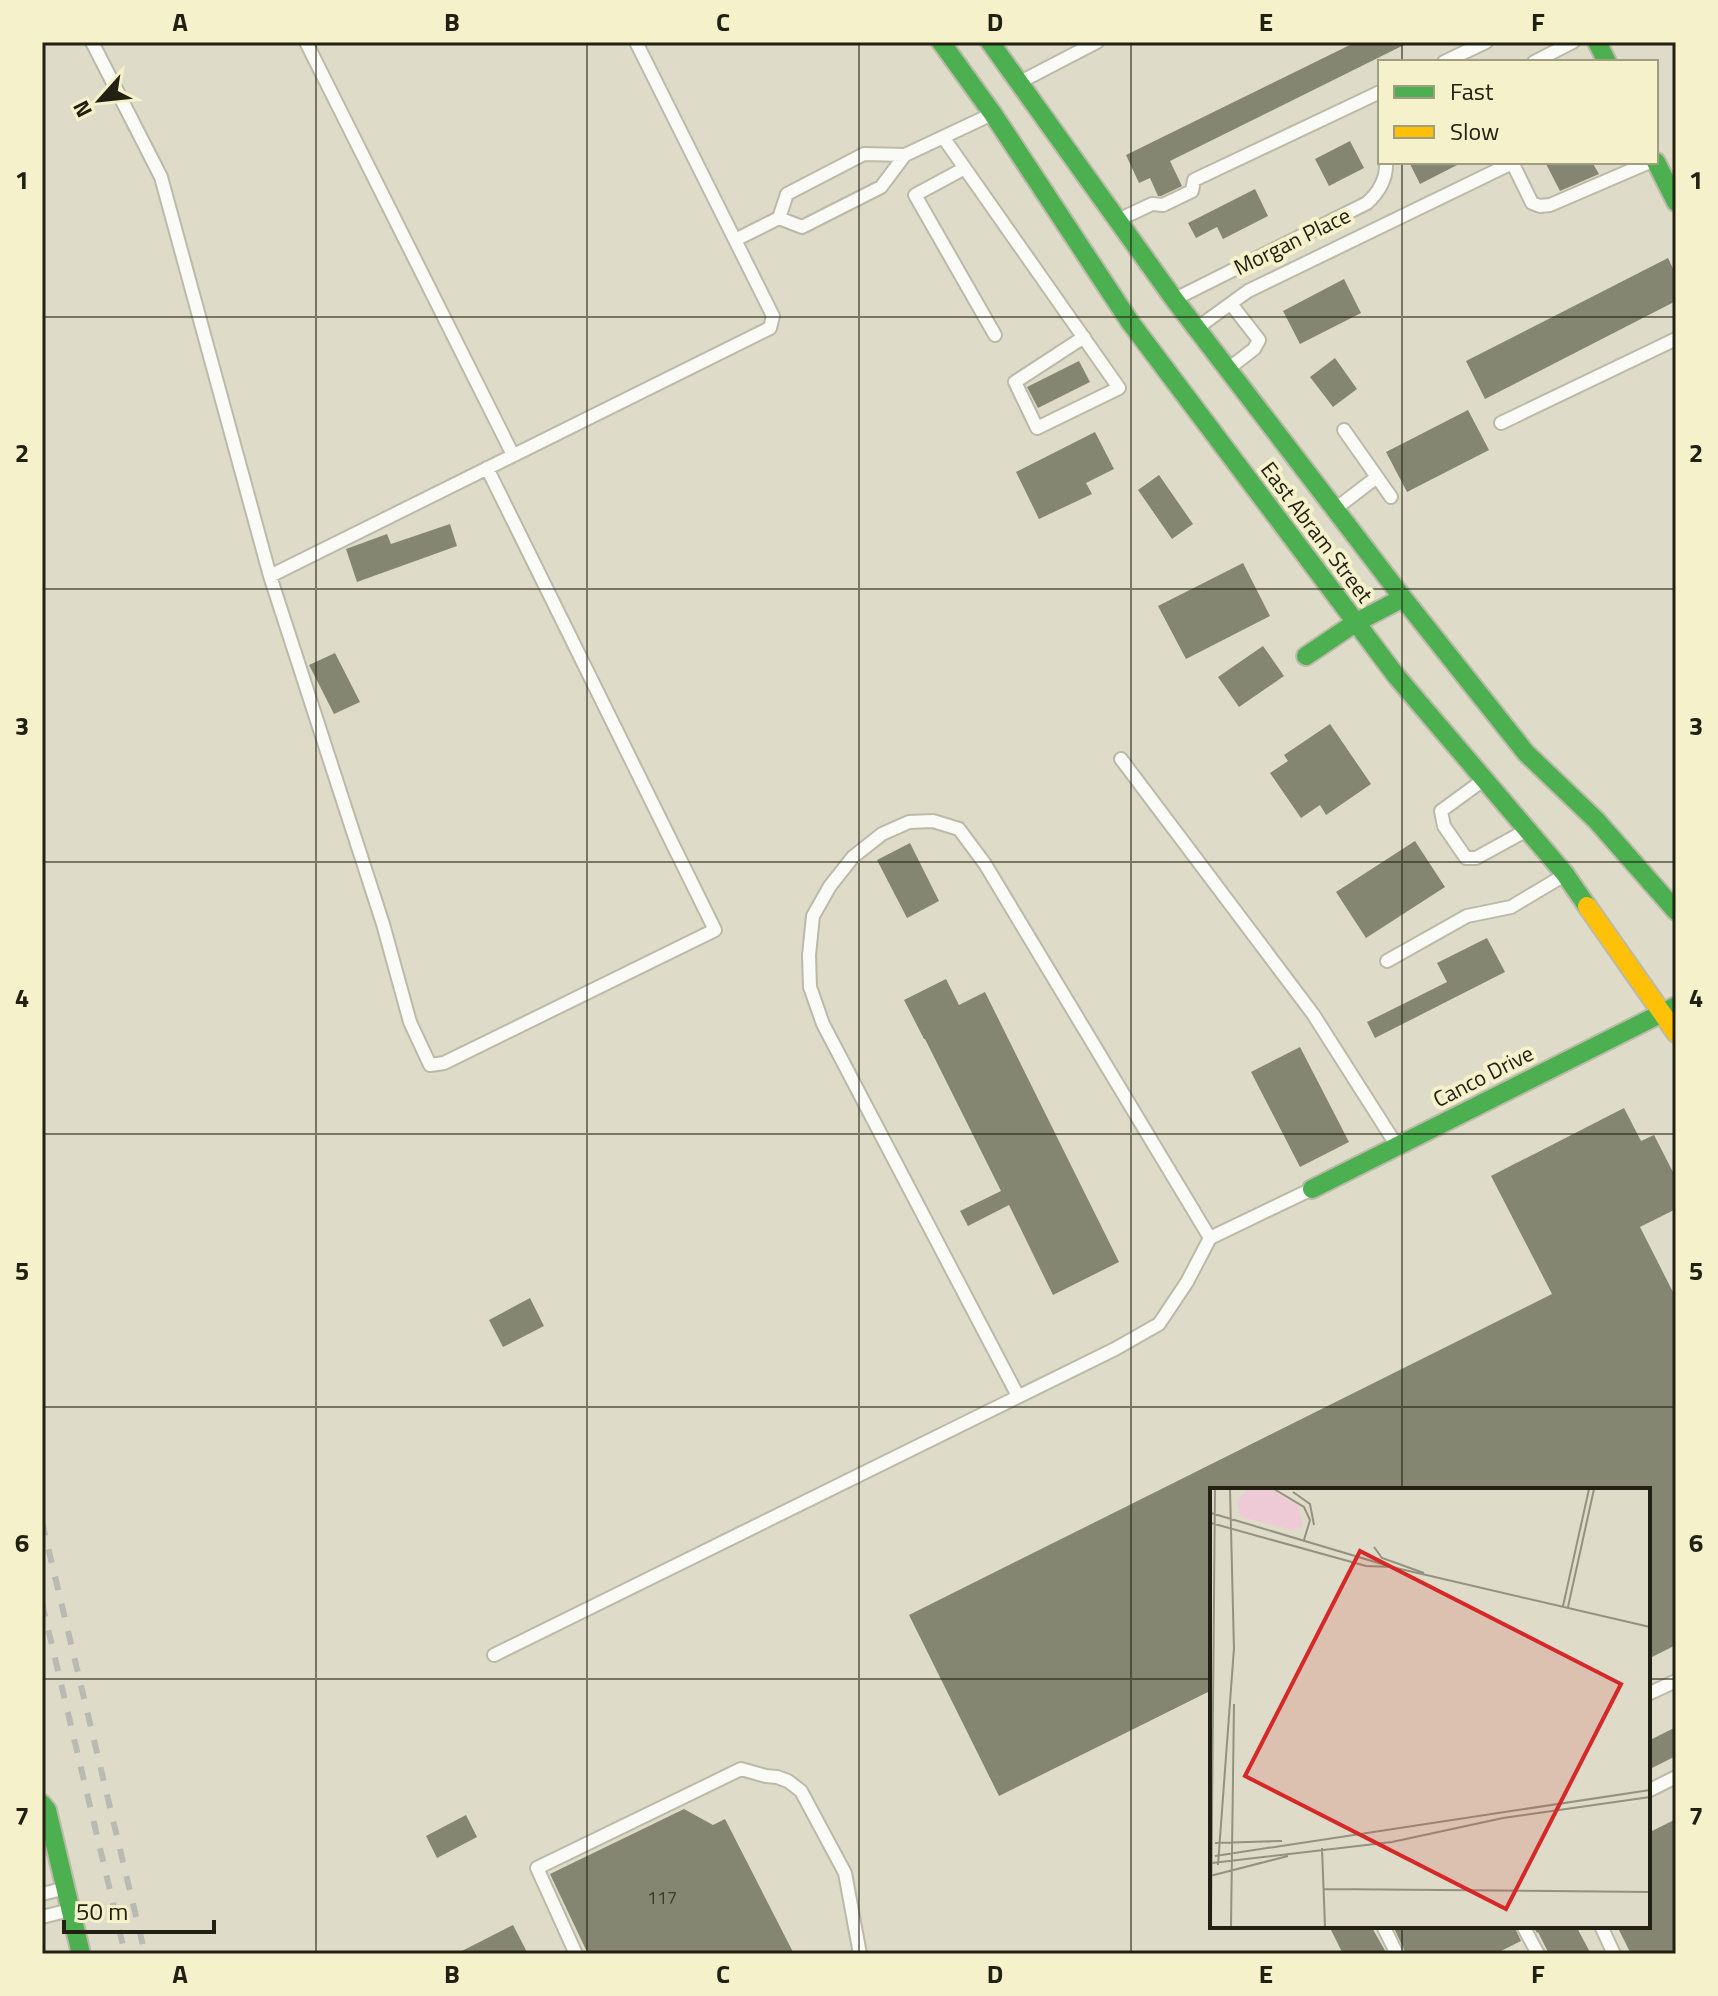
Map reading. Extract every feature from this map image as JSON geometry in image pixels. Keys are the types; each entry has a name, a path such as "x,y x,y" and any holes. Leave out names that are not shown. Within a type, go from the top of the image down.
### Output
{"main road":[{"name":"East Abram Street","path":"941,42 1009,114 1130,322 1397,677 1565,874 1670,1009 1676,1033"},
{"name":"East Abram Street","path":"990,42 1174,299 1403,598 1526,753 1596,820 1676,911"},
{"path":"1597,42 1606,60"},
{"path":"1009,114 1033,128 1103,224 1128,253 1156,274"},
{"path":"1657,164 1676,202"},
{"path":"1306,656 1355,623 1403,598"},
{"name":"Canco Drive","path":"1312,1189 1670,1009"},
{"path":"42,1804 47,1810 81,1954"}],"lane":[{"path":"92,42 161,177 270,576 383,924 410,1022 430,1065 444,1063 715,930 487,468"},
{"path":"306,42 513,455"},
{"path":"270,576 770,328 773,316 636,42"},
{"path":"1019,83 1081,46 1097,42"},
{"path":"1448,60 1486,42"},
{"path":"1538,60 1573,42"},
{"path":"1117,220 1152,204 1163,205 1192,191 1194,180 1378,93"},
{"path":"735,240 779,218 787,194 864,154 905,155 943,137 1009,114"},
{"path":"943,137 1084,337 1119,388 1037,428 1015,382 1084,337"},
{"path":"779,218 802,227 881,187 905,155"},
{"name":"Morgan Place","path":"1174,299 1367,203 1379,191 1386,164"},
{"path":"1197,329 1248,291 1508,164"},
{"path":"1513,164 1532,203 1540,206 1550,205 1645,164"},
{"path":"965,168 915,195 995,335"},
{"path":"1228,369 1254,349 1259,340 1231,304"},
{"path":"1501,423 1676,339"},
{"path":"1344,430 1391,497"},
{"path":"1335,509 1377,477"},
{"path":"1121,759 1313,1014 1397,1146"},
{"path":"1483,780 1441,811 1444,826 1466,858 1476,858 1527,830"},
{"path":"1018,1396 823,1024 810,987 813,916 830,886 853,857 882,834 909,822 933,821 959,829 985,864 1210,1238"},
{"path":"1387,961 1467,916 1511,907 1565,874"},
{"path":"494,1655 1159,1324 1187,1282 1210,1238 1312,1189"},
{"path":"1650,1693 1676,1681"},
{"path":"576,1954 537,1868 741,1769 788,1781 801,1791 845,1873 860,1954"},
{"path":"1650,1790 1676,1777"},
{"path":"42,1894 66,1888"},
{"path":"42,1917 71,1910"},
{"path":"1384,1928 1397,1954"},
{"path":"1524,1928 1538,1954"},
{"path":"1602,1928 1614,1954"}],"building":[{"path":"1356,42 1410,42 1170,161 1182,186 1158,196 1150,178 1139,183 1126,155"},
{"path":"1350,141 1364,168 1329,186 1315,159"},
{"path":"1410,164 1459,164 1420,184"},
{"path":"1546,164 1593,164 1599,174 1560,191"},
{"path":"1255,189 1268,216 1223,239 1217,227 1196,238 1188,223"},
{"path":"1668,258 1676,275 1676,301 1485,399 1466,361"},
{"path":"1344,279 1361,313 1300,344 1283,311"},
{"path":"1335,358 1357,389 1333,407 1310,377"},
{"path":"1079,361 1090,382 1038,408 1027,387"},
{"path":"1468,410 1489,450 1407,492 1386,452"},
{"path":"1095,432 1114,469 1086,483 1092,494 1039,519 1016,472"},
{"path":"1159,475 1193,524 1172,539 1138,490"},
{"path":"450,524 457,546 357,582 346,549 387,534 391,544"},
{"path":"1243,563 1270,616 1186,659 1158,606"},
{"path":"1263,646 1284,676 1239,707 1218,677"},
{"path":"335,653 360,702 334,714 309,665"},
{"path":"1330,724 1371,784 1326,815 1320,805 1301,818 1270,773 1288,761 1284,755"},
{"path":"1415,841 1445,887 1366,938 1336,892"},
{"path":"910,843 939,901 907,918 877,860"},
{"path":"1487,938 1505,972 1375,1038 1367,1022 1447,982 1437,963"},
{"path":"946,979 959,1005 985,992 1119,1262 1053,1295 1009,1205 968,1226 960,1211 1001,1191 904,1000"},
{"path":"1300,1047 1349,1142 1300,1167 1251,1072"},
{"path":"1624,1108 1641,1141 1654,1135 1676,1178 1676,1209 1640,1227 1676,1298 1676,1645 1650,1658 1650,1488 1210,1488 1210,1691 999,1796 909,1615 1552,1294 1491,1176"},
{"path":"530,1298 544,1326 503,1347 489,1320"},
{"path":"1676,1727 1676,1756 1650,1769 1650,1740"},
{"path":"684,1809 713,1825 725,1819 794,1954 588,1954 550,1874"},
{"path":"466,1815 477,1837 437,1858 426,1836"},
{"path":"1676,1819 1676,1954 1631,1954 1618,1928 1650,1928 1650,1832"},
{"path":"513,1925 528,1954 456,1954"},
{"path":"1330,1928 1372,1928 1387,1954 1343,1954"},
{"path":"1394,1928 1515,1928 1521,1941 1495,1954 1406,1954"},
{"path":"1534,1928 1577,1928 1591,1954 1549,1954"}],"railway":[{"path":"42,1522 145,1954"},
{"path":"42,1603 125,1954"}],"traffic: fast":[{"path":"941,42 993,114 1130,322 1397,677 1565,874 1587,906"},
{"path":"990,42 1174,299 1403,598 1526,753 1596,820 1676,911"},
{"path":"1597,42 1606,60"},
{"path":"1657,164 1676,202"},
{"path":"1306,656 1355,623 1403,598"},
{"path":"1312,1189 1676,1006"},
{"path":"42,1804 47,1810 81,1954"}],"traffic: slow":[{"path":"1587,906 1676,1033"}]}
